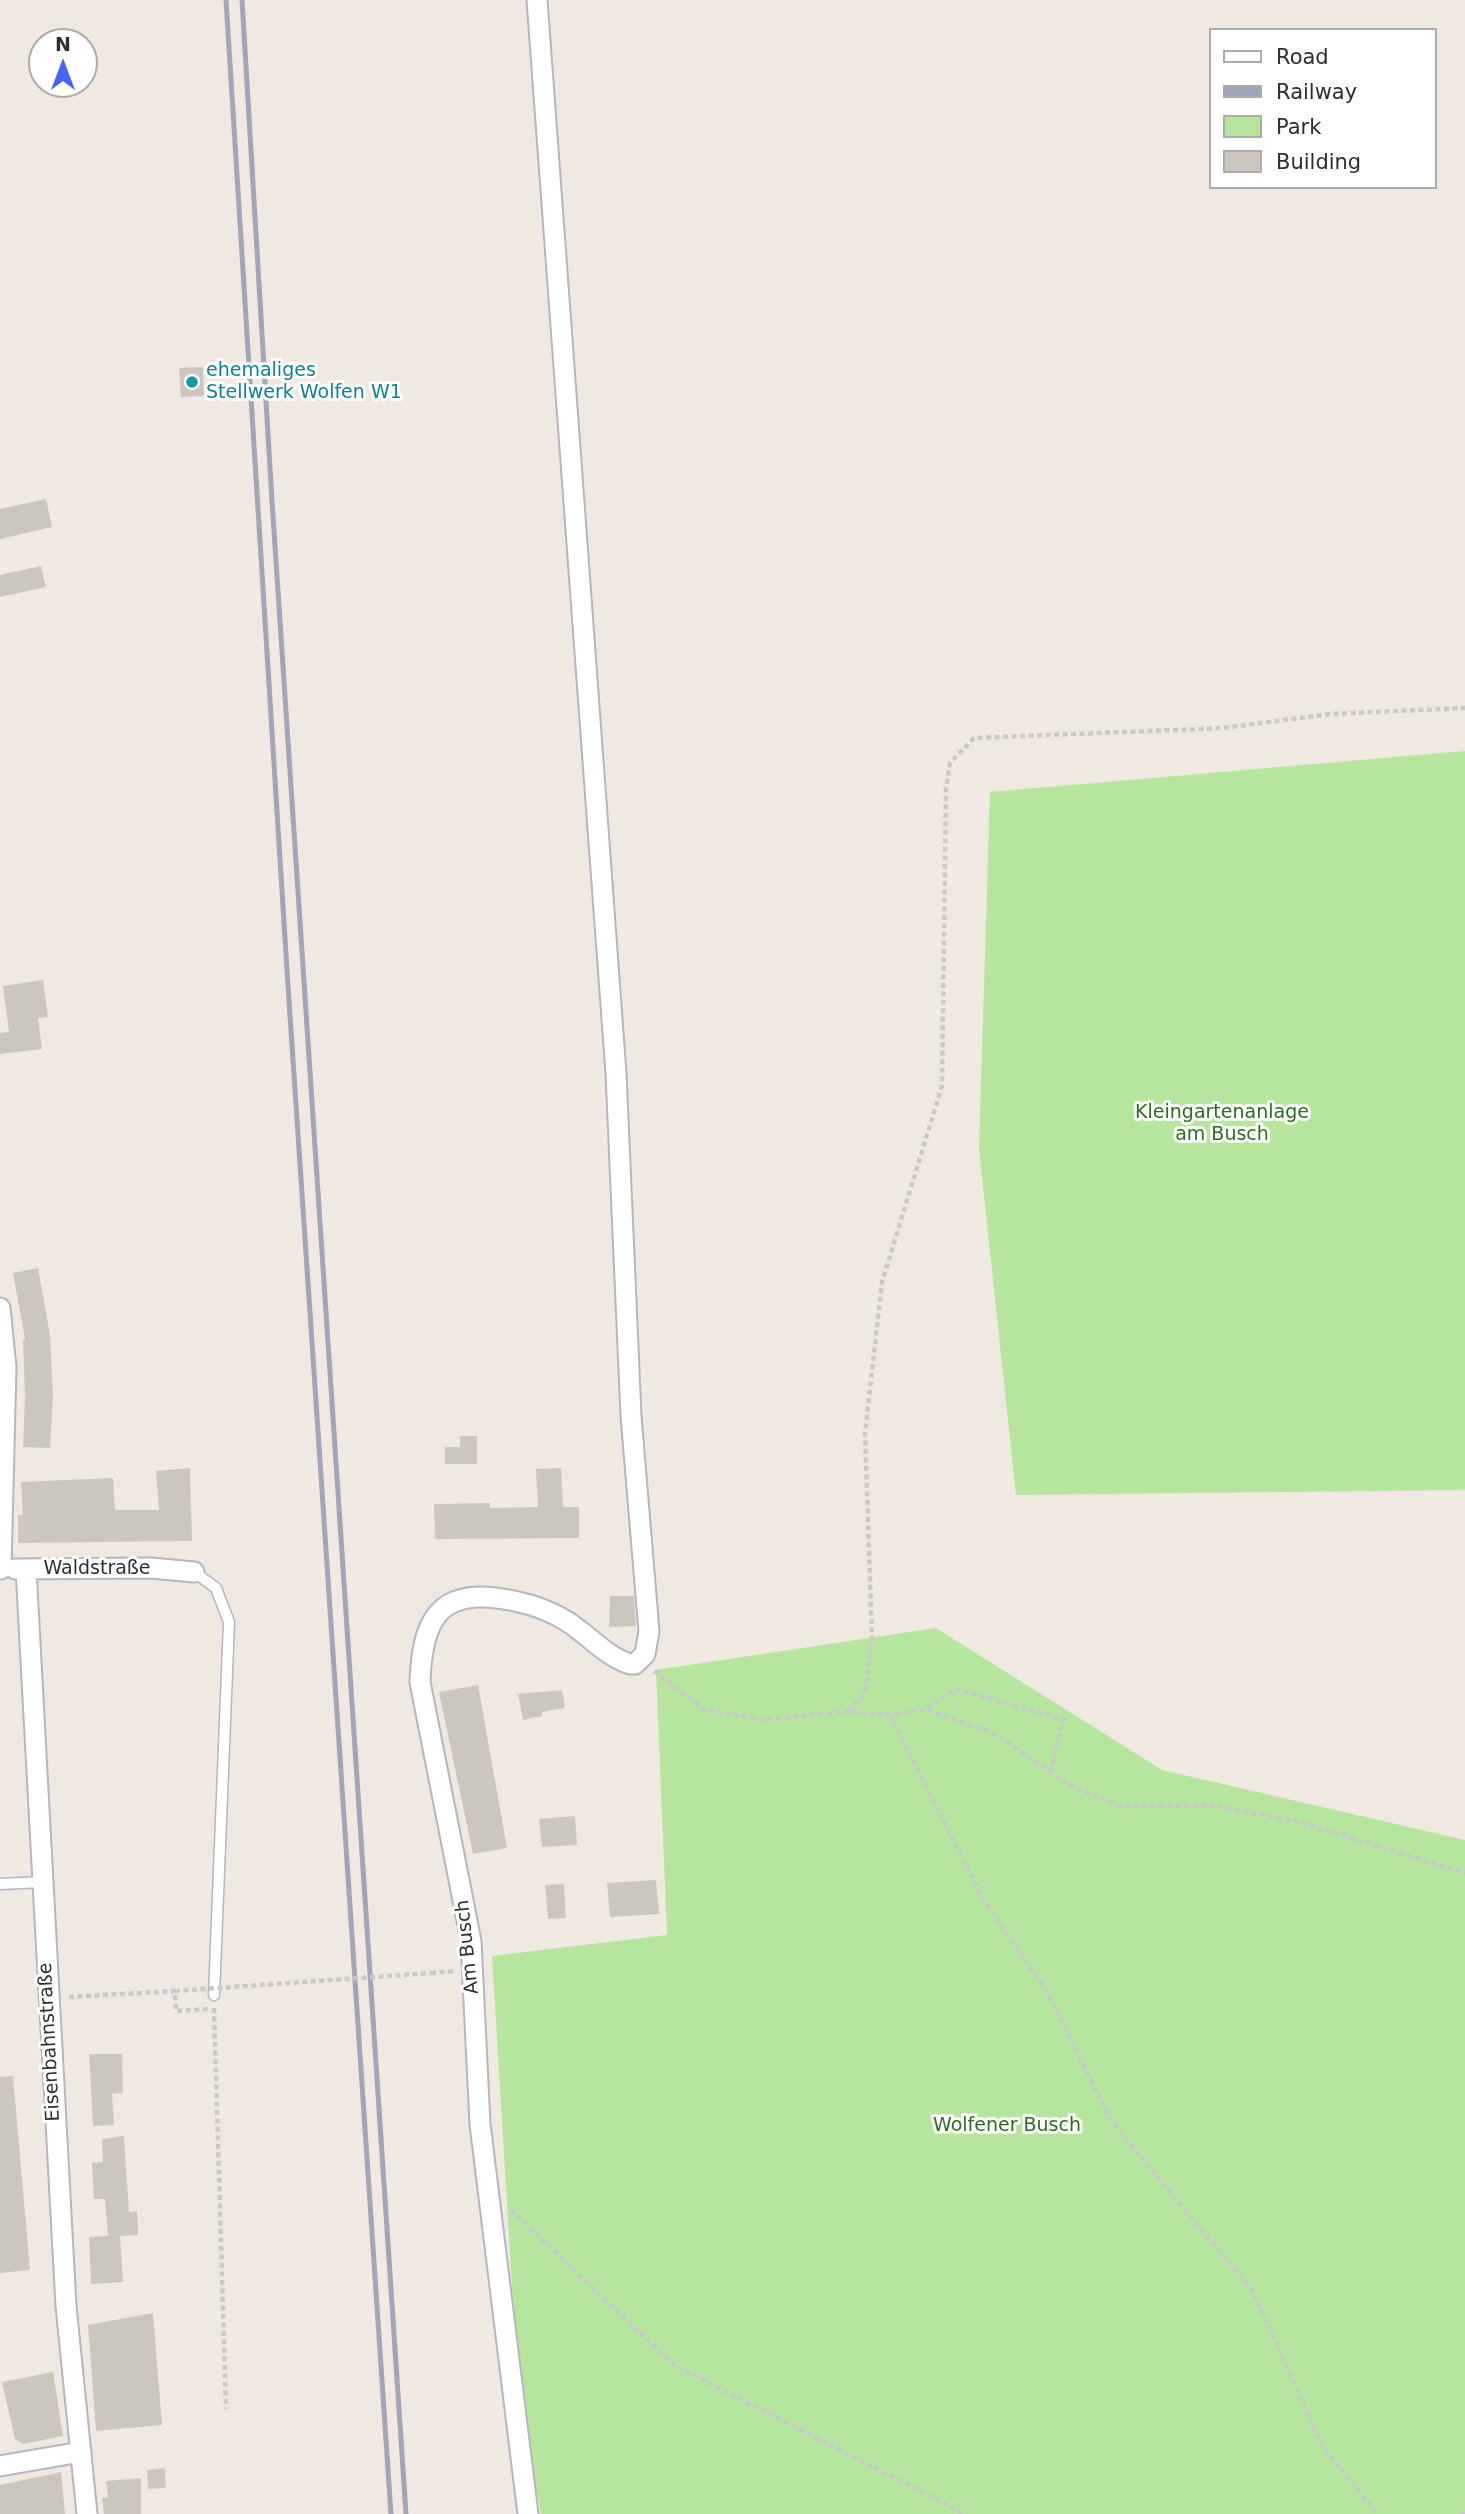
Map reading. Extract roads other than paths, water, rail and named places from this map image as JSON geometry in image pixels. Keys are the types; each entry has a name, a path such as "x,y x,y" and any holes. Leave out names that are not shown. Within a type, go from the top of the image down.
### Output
{"street":[{"name":"Am Busch","path":"528,2514 488,2188 476,2064 471,1941 420,1682 421,1656 426,1630 438,1612 452,1600 469,1596 491,1597 542,1607 624,1662 635,1664 645,1654 649,1631 631,1416 615,1073 537,0"},
{"path":"0,1307 6,1367 1,1569"},
{"name":"Waldstraße","path":"1,1569 151,1568 194,1572"},
{"name":"Eisenbahnstraße","path":"26,1569 47,1999 66,2306 87,2514"},
{"path":"0,2466 81,2452"}],"lane":[{"path":"194,1572 216,1588 229,1622 214,1996"},
{"path":"0,1885 42,1882"}],"railway":[{"path":"226,0 288,986 391,2514"},
{"path":"242,0 272,501 406,2514"}],"place":[{"name":"ehemaliges Stellwerk Wolfen W1","path":"192,382"}],"park label":[{"name":"Kleingartenanlage am Busch","path":"1222,1124"},
{"name":"Wolfener Busch","path":"1007,2126"}]}
